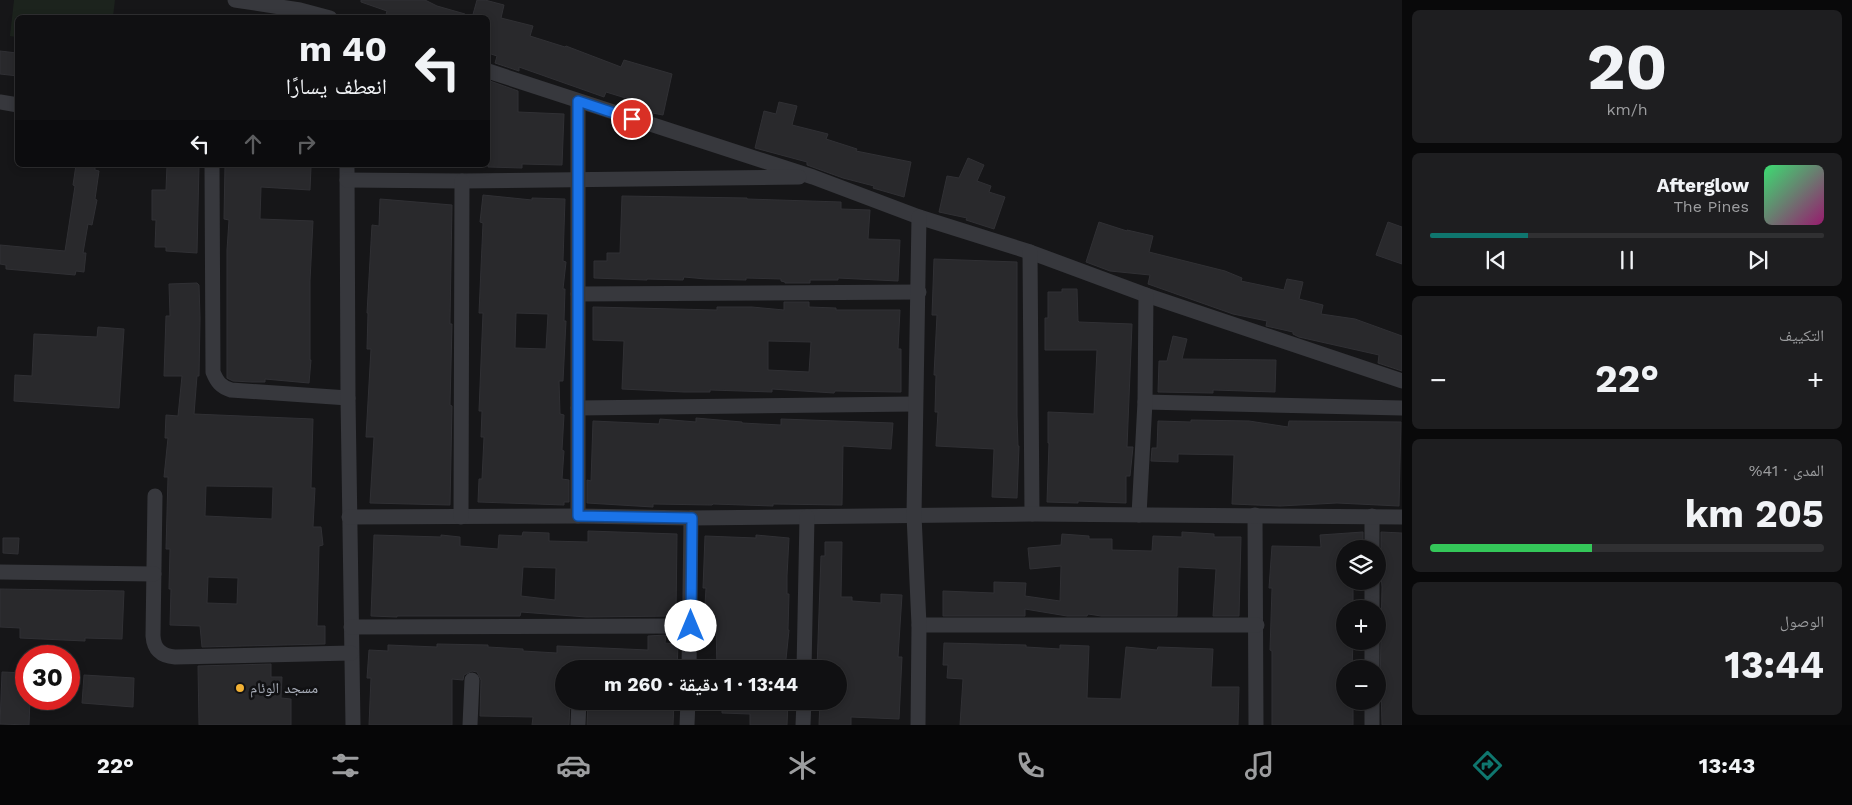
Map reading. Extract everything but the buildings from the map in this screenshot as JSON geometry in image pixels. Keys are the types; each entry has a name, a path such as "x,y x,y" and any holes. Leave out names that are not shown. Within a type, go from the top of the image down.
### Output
{"street":[{"path":"235,0 300,10 319,15"},
{"path":"490,72 813,177 919,217 1030,252 1146,295 1402,381"},
{"path":"578,101 578,516"},
{"path":"0,102 15,104"},
{"path":"212,167 213,372 219,384 230,390 348,398"},
{"path":"353,725 349,517 347,173 462,181 813,177"},
{"path":"461,517 462,181"},
{"path":"918,725 919,625 914,515 919,217"},
{"path":"1030,252 1032,514"},
{"path":"578,294 919,292"},
{"path":"1139,515 1146,295"},
{"path":"1144,402 1402,408"},
{"path":"578,408 915,404"},
{"path":"155,496 154,643 156,649 168,656 351,653"},
{"path":"349,517 578,516 806,518 1032,514 1402,516"},
{"path":"1255,515 1256,725"},
{"path":"1372,516 1372,540"},
{"path":"689,660 692,518"},
{"path":"804,660 806,518"},
{"path":"0,572 154,574"},
{"path":"919,625 1256,625"},
{"path":"351,627 691,626"},
{"path":"470,725 472,680"},
{"path":"578,725 579,710"},
{"path":"687,725 688,710"},
{"path":"803,725 804,710"},
{"path":"1372,710 1372,725"}],"shaded area":[{"path":"14,0 115,0 113,15 15,15 15,37 10,36"}],"place":[{"name":"مسجد الوئام","path":"240,688"}],"route":[{"path":"632,119 578,101 578,516 692,518 691,626"}]}
